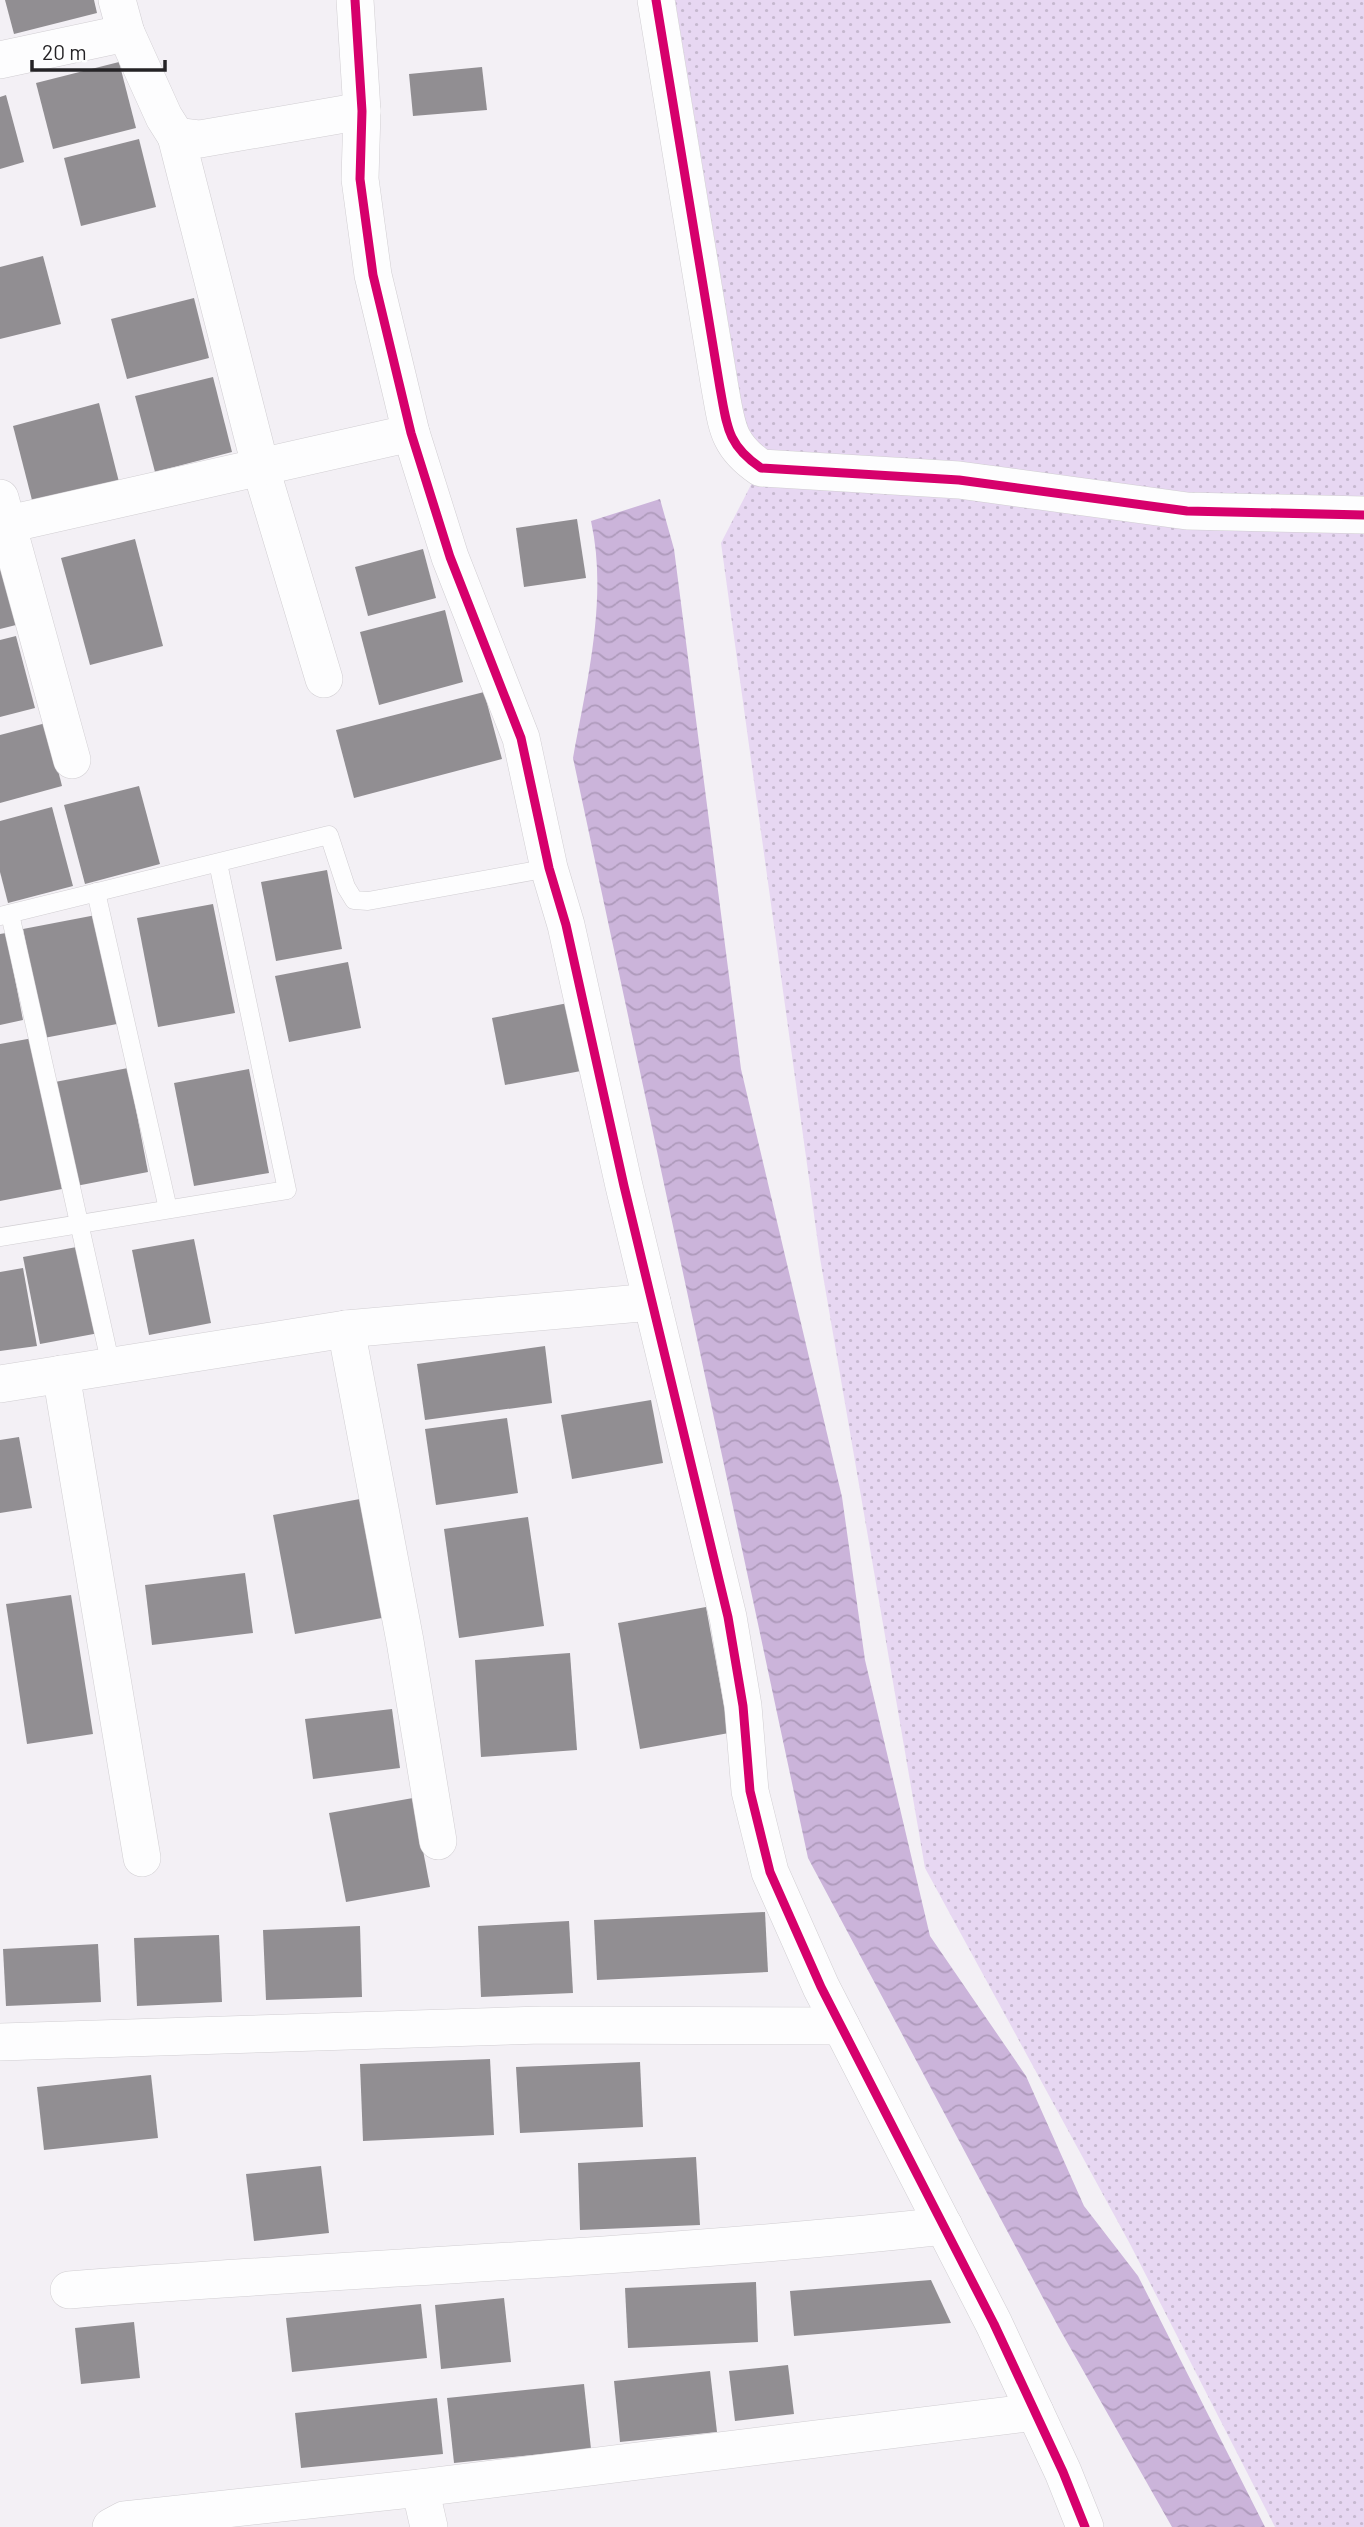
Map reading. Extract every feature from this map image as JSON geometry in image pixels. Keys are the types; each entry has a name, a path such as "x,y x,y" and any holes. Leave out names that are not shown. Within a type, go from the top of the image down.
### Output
{"street":[{"path":"355,0 362,111 360,179 373,275 411,433 450,557 521,738 549,868 566,925 652,1302 728,1617 743,1706 750,1791 770,1872 841,2026 944,2226 1035,2412 1063,2472 1084,2527"},
{"path":"656,0 720,388 727,424 740,453 761,468 959,480 1187,511 1364,515"},
{"path":"0,60 122,17 164,117 176,136 261,469 324,679"},
{"path":"176,136 200,139 362,111"},
{"path":"72,760 3,516 261,469 411,433"},
{"path":"0,1384 346,1329 652,1302"},
{"path":"346,1329 405,1641 438,1841"},
{"path":"61,1374 142,1858"},
{"path":"0,2042 542,2025 841,2026"},
{"path":"69,2290 283,2273 789,2243 944,2226"},
{"path":"111,2527 124,2520 420,2488 1035,2412"},
{"path":"420,2488 429,2527"}],"lane":[{"path":"111,1366 80,1224 5,915 329,835 346,887 354,900 368,901 549,868"},
{"path":"0,1237 287,1190 218,863"},
{"path":"96,892 168,1209"}],"shaded area":[{"path":"675,0 1364,0 1364,2527 1275,2527 1130,2244 925,1868 820,1258 721,543 754,479"}],"water":[{"path":"660,499 674,549 741,1069 842,1497 865,1660 930,1936 1026,2076 1084,2206 1138,2276 1265,2527 1172,2527 1059,2328 808,1858 573,758 594,640 597,580 591,521"}],"building":[{"path":"5,0 94,0 97,13 14,34"},
{"path":"119,62 136,128 53,149 36,83"},
{"path":"482,67 487,110 413,116 409,74"},
{"path":"6,95 24,162 0,169 0,97"},
{"path":"139,139 156,207 81,226 64,158"},
{"path":"43,256 61,324 0,339 0,267"},
{"path":"194,298 209,358 127,379 111,319"},
{"path":"213,377 232,452 155,472 135,396"},
{"path":"99,403 119,482 33,504 13,426"},
{"path":"577,519 586,578 524,587 516,528"},
{"path":"135,539 163,646 90,665 61,558"},
{"path":"423,549 436,598 368,616 355,567"},
{"path":"0,567 24,623 0,629"},
{"path":"445,610 463,682 379,705 360,632"},
{"path":"16,636 35,708 0,717 0,640"},
{"path":"484,692 502,759 354,798 336,730"},
{"path":"46,723 62,786 0,803 0,735"},
{"path":"139,786 160,864 85,884 64,805"},
{"path":"52,807 73,886 8,903 0,872 0,821"},
{"path":"327,870 342,949 276,961 261,882"},
{"path":"213,904 235,1013 158,1027 137,918"},
{"path":"96,915 117,1024 44,1038 23,929"},
{"path":"6,933 23,1020 0,1025 0,934"},
{"path":"348,962 361,1028 289,1042 275,976"},
{"path":"568,1003 581,1071 505,1085 492,1018"},
{"path":"33,1038 62,1189 0,1201 0,1044"},
{"path":"128,1068 148,1172 76,1186 55,1082"},
{"path":"249,1069 269,1173 194,1186 174,1083"},
{"path":"194,1239 211,1323 149,1335 132,1250"},
{"path":"82,1246 99,1333 40,1344 23,1257"},
{"path":"23,1268 37,1346 0,1351 0,1272"},
{"path":"545,1346 552,1403 425,1420 417,1364"},
{"path":"651,1400 663,1463 572,1479 561,1415"},
{"path":"507,1418 518,1493 436,1505 425,1429"},
{"path":"19,1437 32,1508 0,1513 0,1440"},
{"path":"360,1499 382,1618 295,1634 273,1515"},
{"path":"528,1517 544,1626 459,1638 444,1529"},
{"path":"245,1573 253,1633 152,1645 145,1585"},
{"path":"71,1595 93,1734 27,1744 6,1604"},
{"path":"706,1607 729,1733 640,1749 618,1623"},
{"path":"570,1653 577,1750 481,1757 475,1660"},
{"path":"392,1709 400,1768 313,1779 305,1719"},
{"path":"413,1798 430,1887 346,1902 329,1813"},
{"path":"765,1912 768,1972 597,1980 594,1920"},
{"path":"569,1921 573,1993 481,1997 478,1926"},
{"path":"360,1926 362,1997 266,2000 263,1930"},
{"path":"219,1935 222,2002 137,2006 134,1938"},
{"path":"98,1944 101,2002 6,2006 3,1949"},
{"path":"490,2059 494,2135 363,2141 360,2064"},
{"path":"640,2062 643,2127 520,2133 516,2067"},
{"path":"151,2075 158,2138 44,2150 37,2087"},
{"path":"696,2157 700,2225 580,2230 578,2163"},
{"path":"321,2166 329,2233 254,2241 246,2174"},
{"path":"931,2280 951,2323 794,2336 790,2291"},
{"path":"756,2282 758,2342 628,2348 625,2288"},
{"path":"504,2298 511,2362 441,2369 435,2305"},
{"path":"421,2304 427,2358 292,2372 286,2318"},
{"path":"134,2322 140,2378 81,2384 75,2328"},
{"path":"788,2365 794,2414 735,2421 729,2371"},
{"path":"710,2371 717,2432 620,2442 614,2381"},
{"path":"584,2384 591,2449 454,2463 447,2398"},
{"path":"437,2398 443,2454 301,2468 295,2413"}],"cycle path":[{"path":"355,0 362,111 360,179 373,275 411,433 450,557 521,738 549,868 566,925 624,1186 728,1617 743,1706 750,1791 770,1872 821,1987 994,2324 1063,2472 1085,2527"},
{"path":"656,0 725,413 730,434 750,460 761,468 959,480 1187,511 1364,515"}]}
